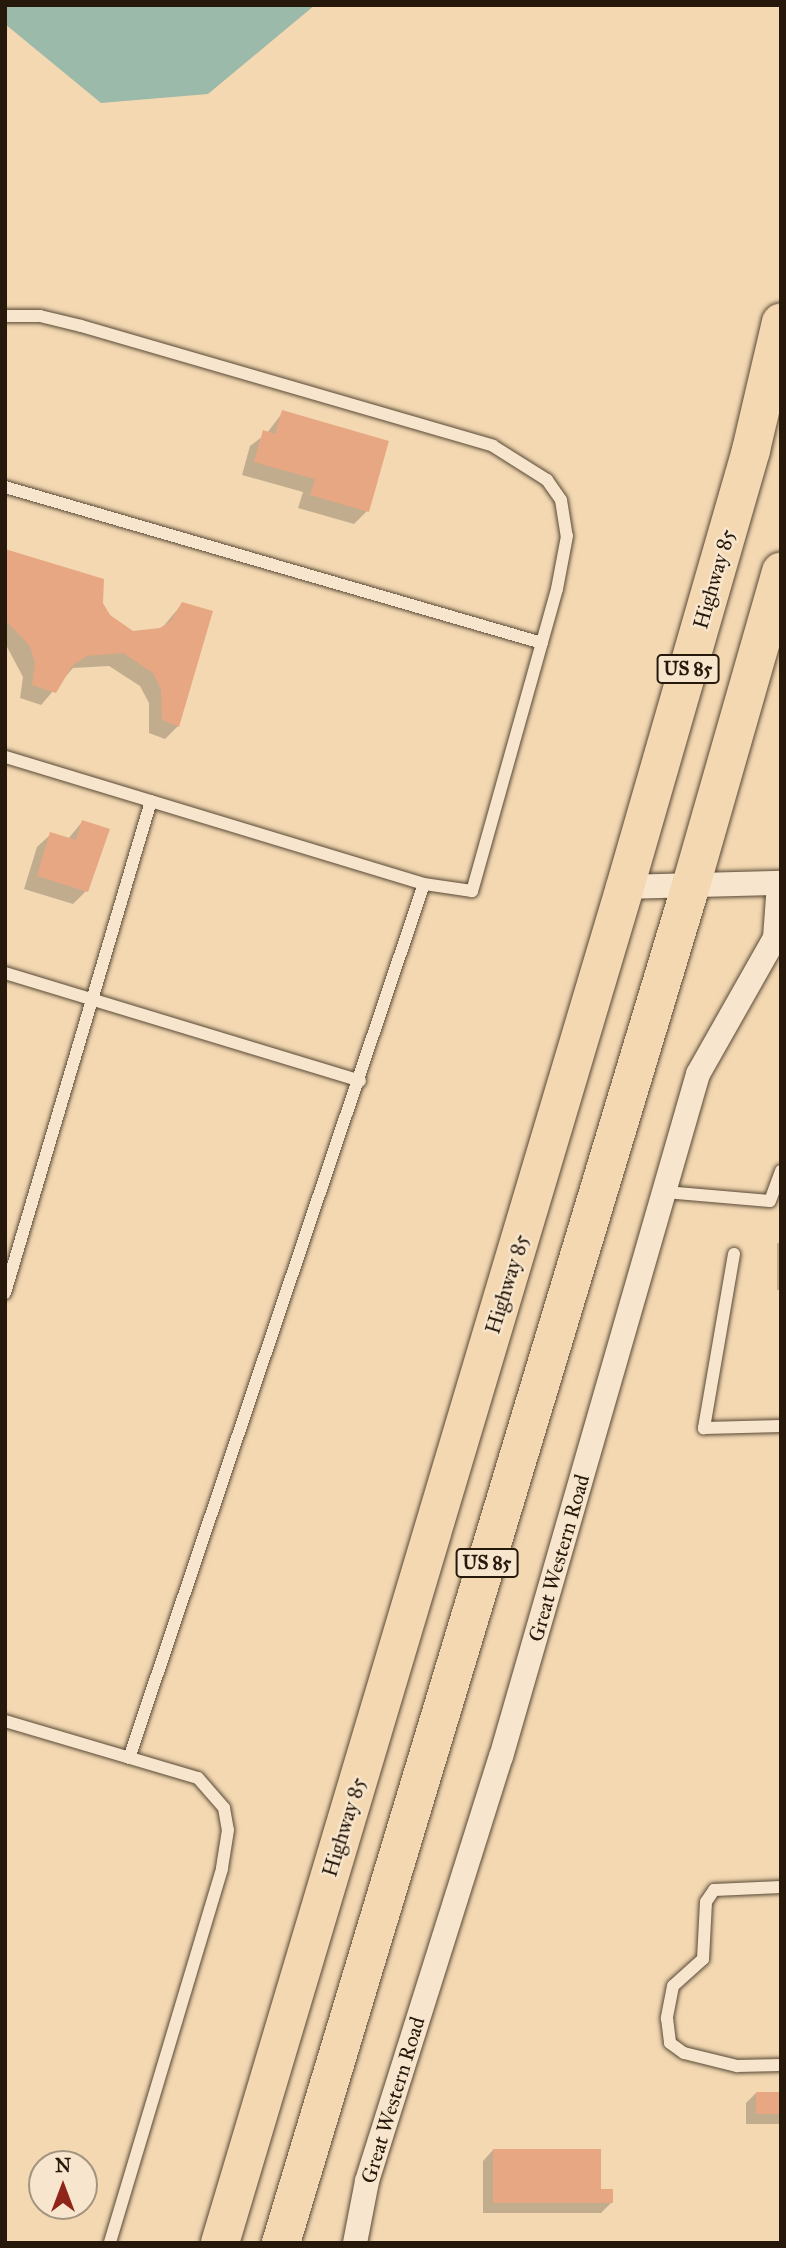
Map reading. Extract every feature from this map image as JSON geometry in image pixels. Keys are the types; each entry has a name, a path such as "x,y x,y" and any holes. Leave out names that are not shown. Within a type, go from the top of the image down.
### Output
{"highway":[{"name":"Highway 85","path":"220,2243 625,887 751,450 781,322"},
{"name":"US 85","path":"281,2243 692,882 781,572"}],"street":[{"path":"625,887 692,882 780,883"},
{"name":"Great Western Road","path":"355,2243 367,2181 501,1757 698,1074 775,938 780,883"}],"lane":[{"path":"5,316 40,316 81,326 493,446 547,480 561,500 567,536 542,643 472,891 424,884 5,757"},
{"path":"5,487 542,643"},
{"path":"5,1293 150,801"},
{"path":"130,1758 360,1081 424,884"},
{"path":"5,973 360,1081"},
{"path":"665,1192 770,1201 781,1171"},
{"path":"734,1254 704,1428 781,1426"},
{"path":"5,1721 198,1778 224,1808 228,1830 222,1869 110,2243"},
{"path":"781,1886 714,1890 706,1902 704,1959 673,1986 667,2018 670,2043 684,2053 737,2066 781,2066"}],"shaded area":[{"path":"5,5 315,5 208,94 101,103 5,24"}],"building":[{"path":"282,410 389,441 369,512 310,495 315,479 254,462 263,430 275,434"},
{"path":"5,549 104,579 103,603 110,615 133,631 160,628 171,621 182,602 213,611 179,727 162,720 161,689 153,673 123,653 87,656 72,666 56,693 32,685 35,663 30,646 5,620"},
{"path":"82,820 110,829 88,892 37,876 50,832 76,840"},
{"path":"756,2092 781,2092 781,2114 756,2114"},
{"path":"493,2149 601,2149 601,2189 613,2189 613,2203 493,2203"}]}
